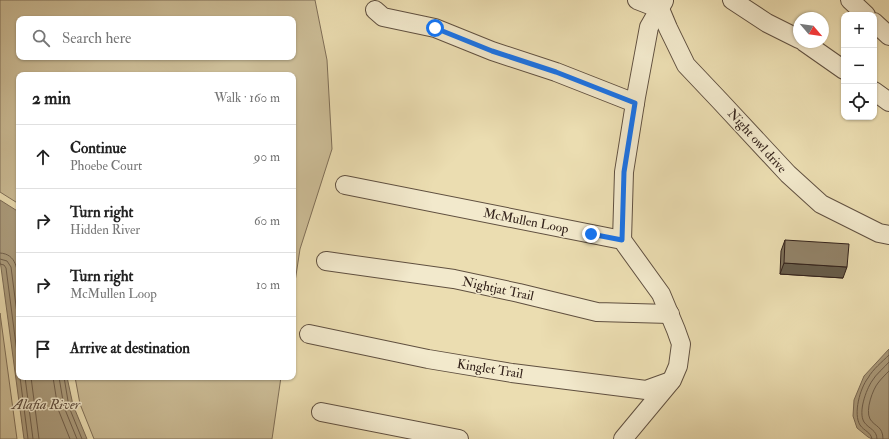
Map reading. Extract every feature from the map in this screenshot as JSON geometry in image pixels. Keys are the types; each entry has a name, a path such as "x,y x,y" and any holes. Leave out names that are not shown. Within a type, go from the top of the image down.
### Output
{"street":[{"path":"623,439 672,380 678,366 681,344 661,294 622,240 624,172 635,103 649,27 663,4 636,0"},
{"path":"732,0 767,23 793,36"},
{"path":"850,0 863,12"},
{"name":"Night owl drive","path":"663,4 668,28 686,65 788,174 821,204 879,233 889,235"},
{"path":"375,10 383,17 435,28 492,51 556,72 635,103"},
{"path":"877,25 889,36"},
{"path":"813,48 841,68"},
{"path":"877,93 889,102"},
{"name":"McMullen Loop","path":"345,185 622,240"},
{"name":"Nightjat Trail","path":"326,262 454,280 519,293 597,312 670,314"},
{"name":"Kinglet Trail","path":"308,334 428,359 512,373 646,390 672,380"},
{"path":"321,412 459,439"}],"shaded area":[{"path":"0,0 315,0 327,60 332,149 300,249 296,275 296,72 16,72 16,202 0,192"},
{"path":"0,313 17,439 0,439"},
{"path":"76,380 281,380 272,439 94,439 80,404"}],"water":[{"name":"Alafia River","path":"0,200 16,210 16,379 0,260"},
{"path":"889,349 889,439 872,439 857,428 853,416 854,400 864,376"},
{"name":"Alafia River","path":"16,380 68,380 73,405 87,439 24,439"}],"building":[{"path":"785,240 849,244 847,267 784,263"}],"route":[{"path":"435,28 492,51 556,72 635,103 624,172 622,240 591,234"}]}
